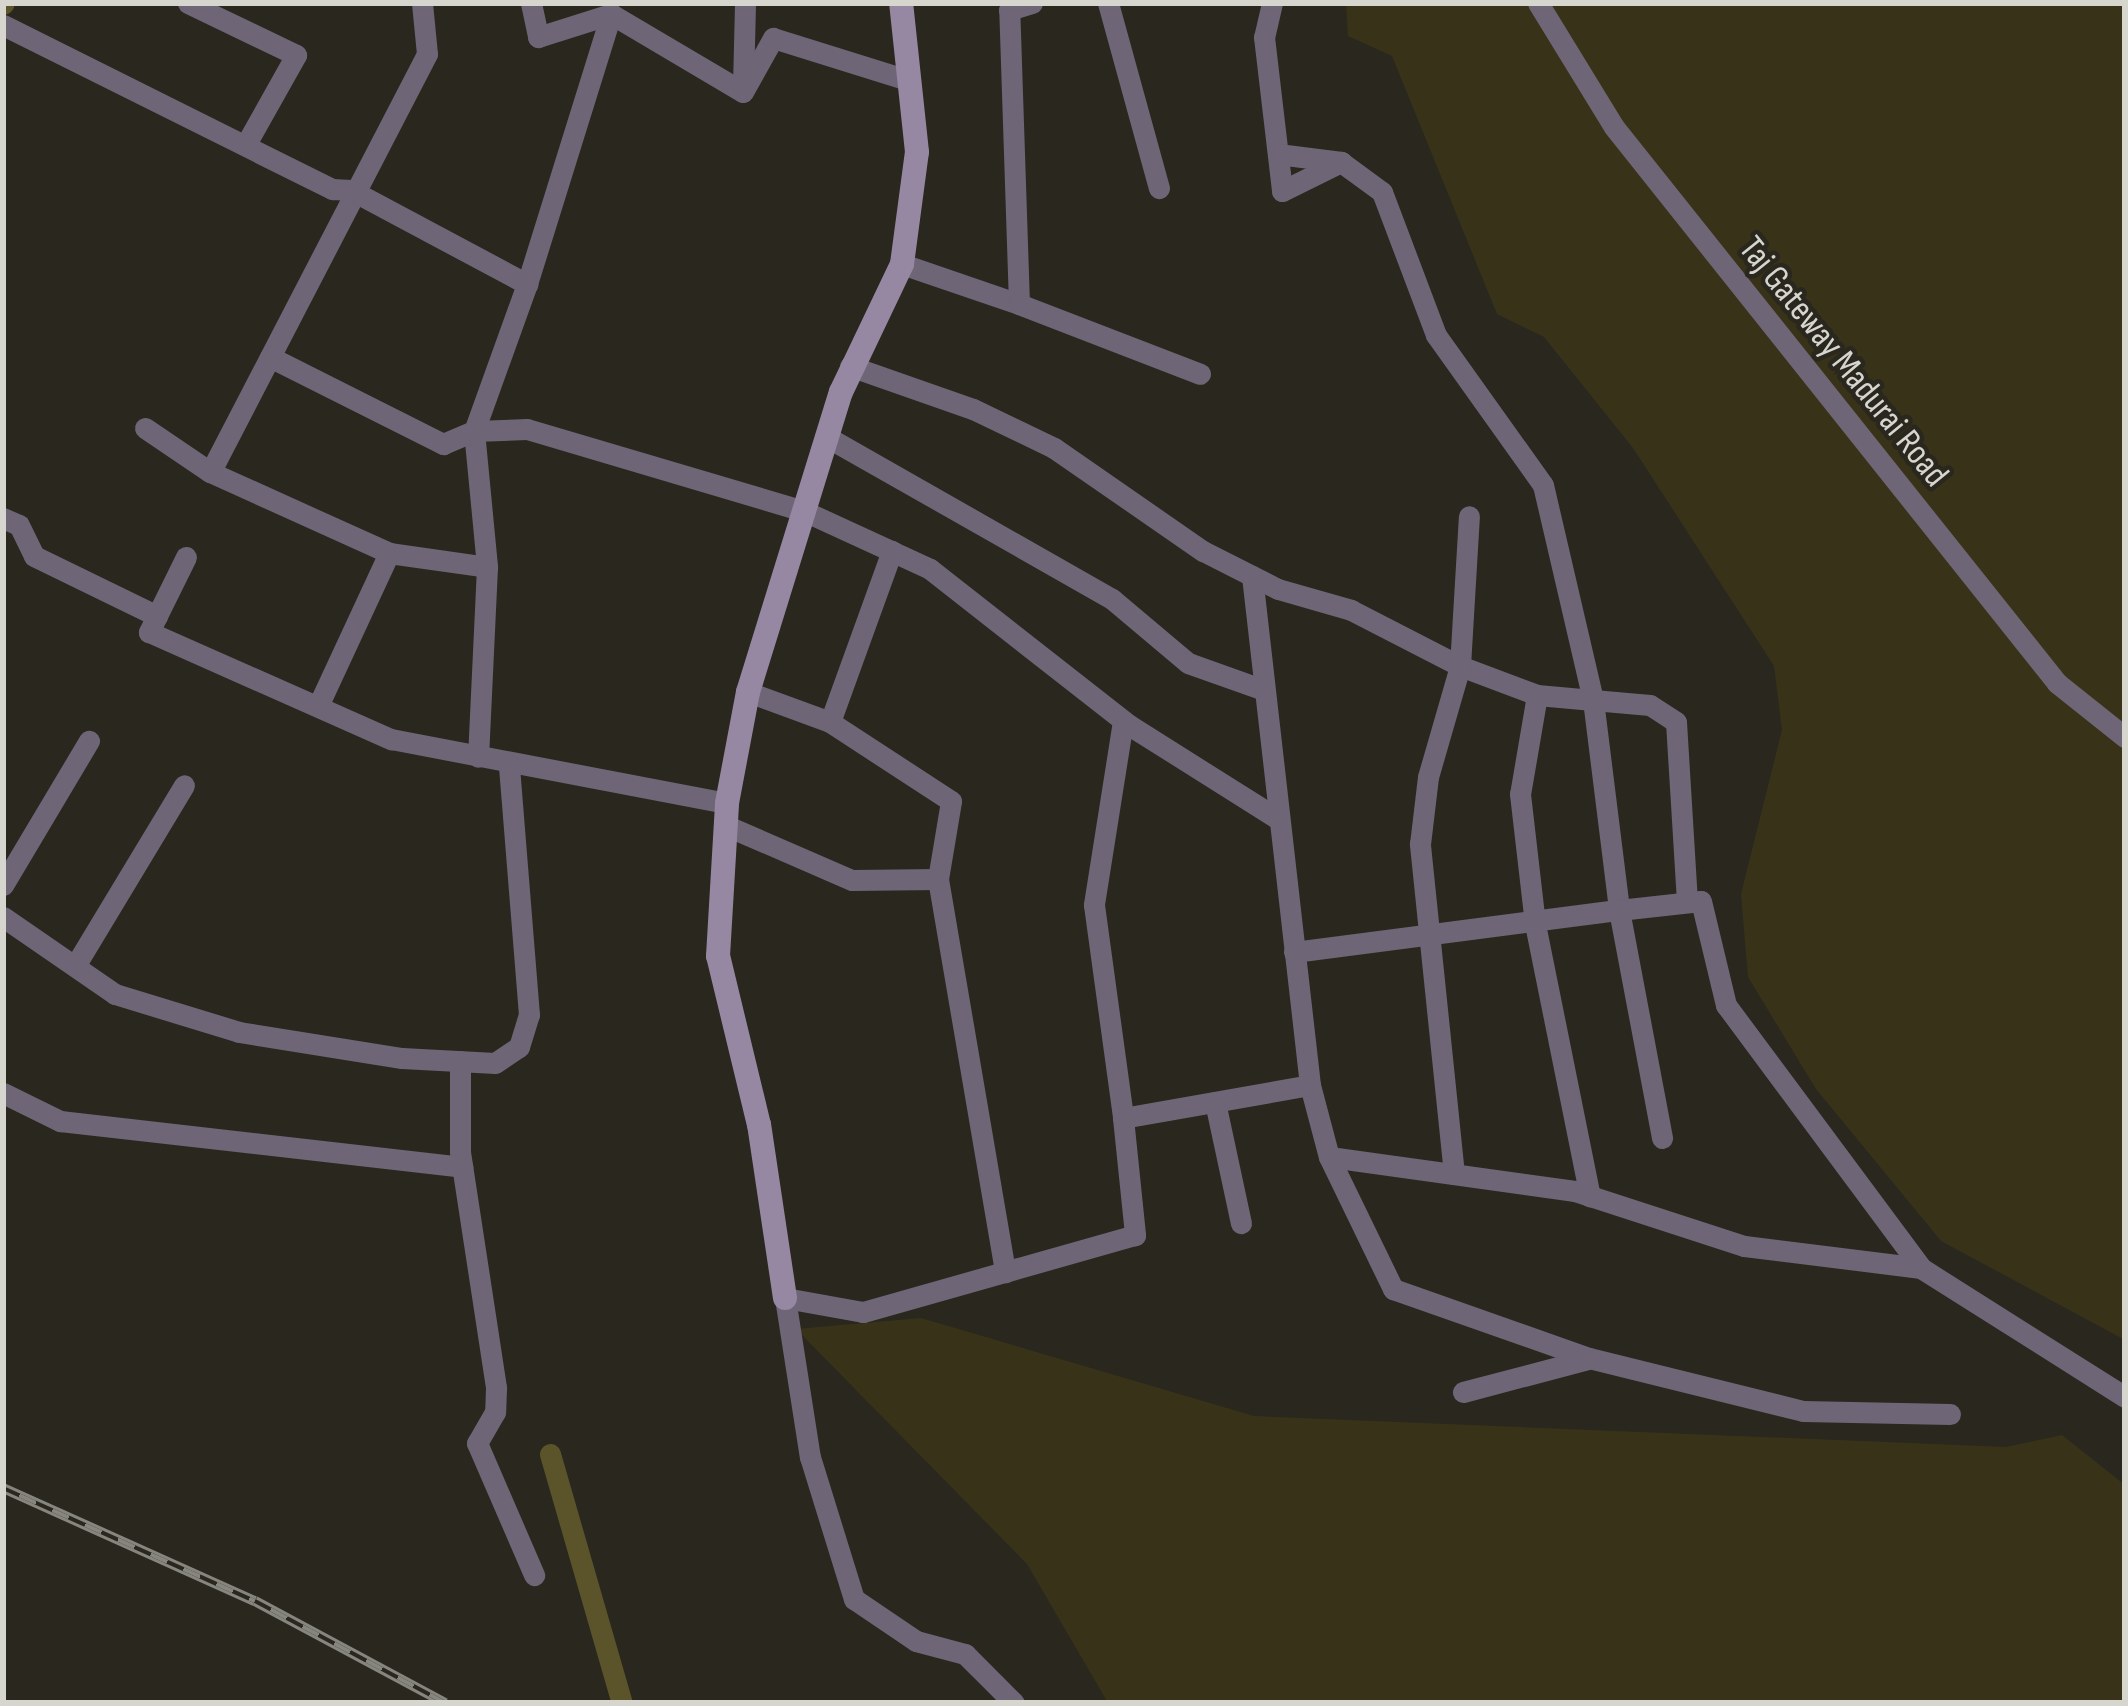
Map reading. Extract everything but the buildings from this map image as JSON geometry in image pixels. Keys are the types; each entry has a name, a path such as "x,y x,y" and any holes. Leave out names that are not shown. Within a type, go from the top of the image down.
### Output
{"street":[{"path":"188,3 296,55 246,144"},
{"path":"210,472 352,190 427,54 422,3"},
{"path":"531,3 538,37 611,14 743,92"},
{"path":"743,92 745,3"},
{"path":"902,3 917,152 902,265 850,367 748,692 727,814 718,956 759,1125 810,1457 854,1599 916,1642 965,1654 1014,1703"},
{"path":"1019,304 1009,10 1031,3"},
{"path":"1108,3 1160,188"},
{"path":"1272,3 1264,37 1282,191 1341,162"},
{"name":"Taj Gateway Madurai Road","path":"1538,3 1613,127 2027,646 2057,683 2125,736"},
{"path":"478,757 487,567 474,431 527,284 611,14"},
{"path":"3,25 332,189 352,190 527,284"},
{"path":"743,92 772,38 908,80"},
{"path":"1278,154 1341,162 1382,192 1436,335 1544,485 1593,700 1619,910 1662,1138"},
{"path":"902,265 1200,374"},
{"path":"270,357 443,444 474,431 526,429 804,511 892,551 930,569 1123,721 1278,819"},
{"path":"850,367 973,409 1054,448 1252,576 1351,610 1460,666 1538,695 1650,705 1676,722 1688,902"},
{"path":"145,428 210,472 389,554 487,567"},
{"path":"827,437 1112,599 1187,663 1264,690"},
{"path":"1454,1174 1434,940 1420,844 1428,777 1460,666 1469,516"},
{"path":"3,518 19,525 34,556 157,616"},
{"path":"830,722 892,551"},
{"path":"318,706 389,554"},
{"path":"185,556 149,632 391,739 727,814 852,880 938,879"},
{"path":"1252,576 1310,1085 1329,1157 1393,1289 1589,1358 1803,1411 1950,1414"},
{"path":"748,692 830,722 951,801 938,879 1005,1272"},
{"path":"1538,695 1520,794 1535,924 1590,1196"},
{"path":"785,1298 863,1312 1135,1234 1094,905 1123,721"},
{"path":"3,885 89,741"},
{"path":"3,917 115,994 239,1032 495,1063 519,1047 529,1015 509,764"},
{"path":"75,967 184,784"},
{"path":"1294,952 1434,940 1701,901 1726,1005 1921,1268 2125,1396"},
{"path":"460,1061 462,1167 496,1388 495,1412 477,1443 480,1460 534,1575"},
{"path":"1123,1118 1310,1085"},
{"path":"3,1094 60,1120 462,1167"},
{"path":"1215,1102 1241,1222"},
{"path":"1329,1157 1590,1196 1744,1246 1921,1268"},
{"path":"1463,1392 1589,1358"}],"shaded area":[{"path":"1346,3 2125,3 2125,1340 1941,1241 1816,1089 1748,977 1741,894 1782,730 1774,666 1633,448 1544,337 1497,314 1392,56 1348,36"},
{"path":"921,1318 1254,1416 2006,1447 2062,1435 2125,1485 2125,1703 1108,1703 1027,1564 796,1329"}],"waterway":[{"path":"550,1454 622,1703"}],"railway":[{"path":"3,1488 255,1601 445,1703"}]}
